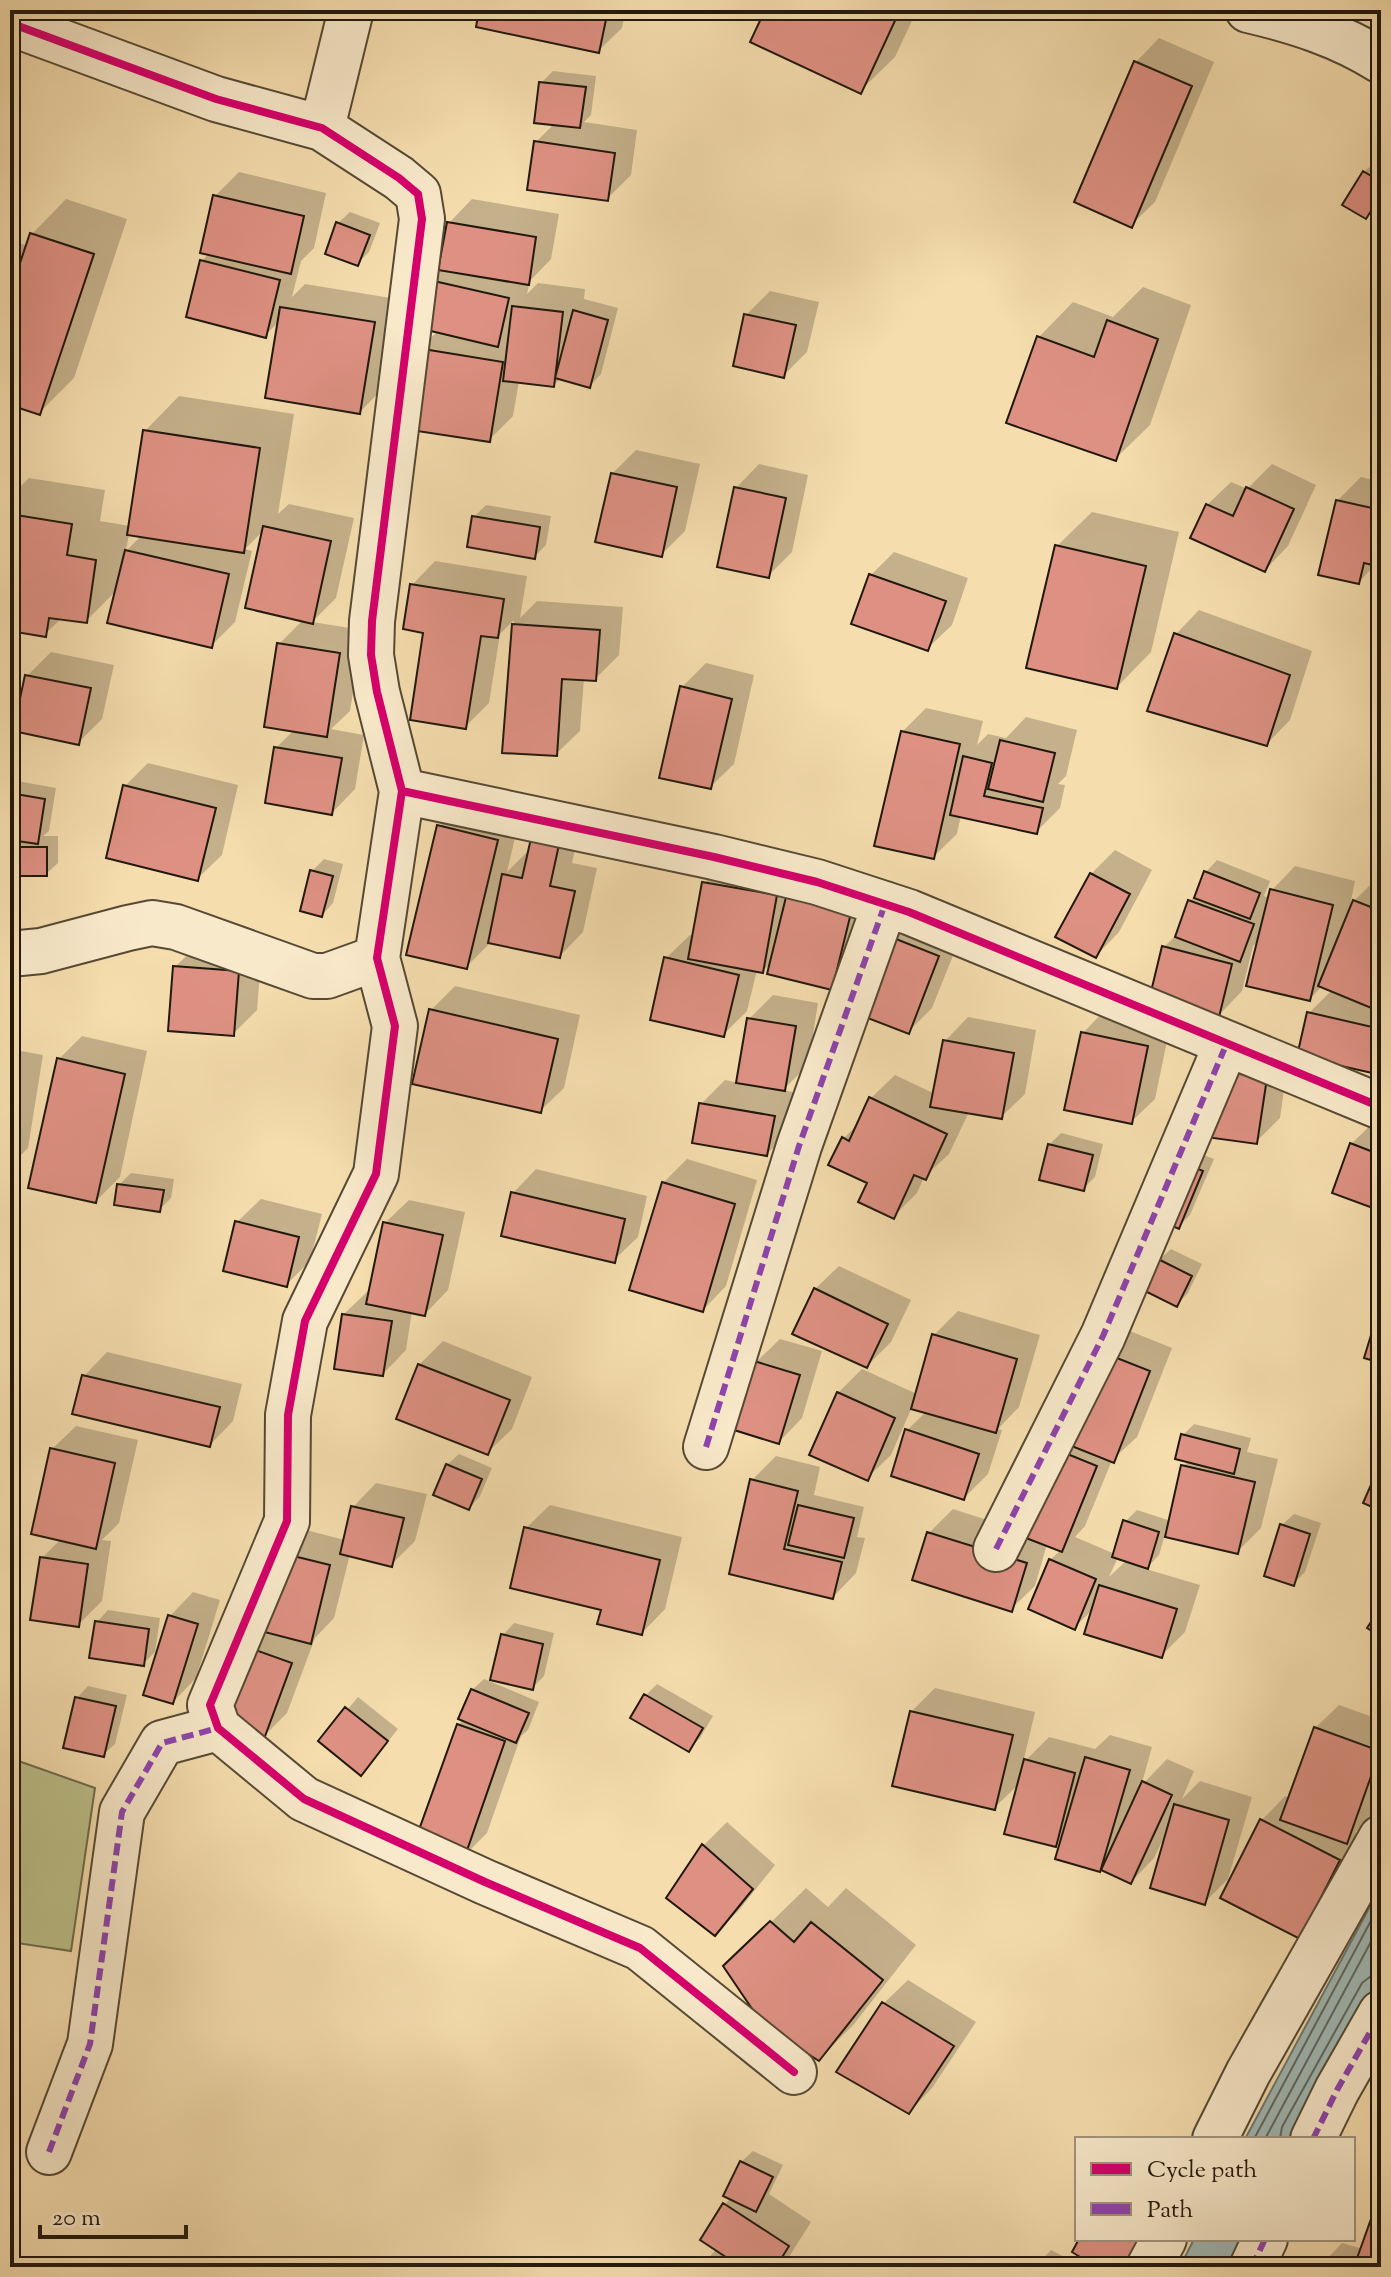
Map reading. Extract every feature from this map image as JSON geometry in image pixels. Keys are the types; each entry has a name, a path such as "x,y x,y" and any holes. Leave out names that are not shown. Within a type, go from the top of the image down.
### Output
{"street":[{"path":"322,128 351,10"},
{"path":"1248,10 1299,22 1358,46 1381,61"},
{"path":"10,23 216,99 322,128 399,178 418,194 422,219 372,621 371,655 377,692 402,791 377,958 395,1026 376,1174 305,1321 288,1415 287,1521 210,1705 218,1728 304,1799 485,1882 640,1948 794,2072"},
{"path":"402,791 817,882 909,912 1381,1107"},
{"path":"706,1447 799,1146 885,904"},
{"path":"10,954 41,951 152,923 176,927 313,976 327,976 377,958"},
{"path":"996,1549 1103,1336 1226,1045"},
{"path":"49,2152 90,2044 122,1812 162,1743 218,1728"},
{"path":"1216,2137 1248,2073 1381,1838"},
{"path":"1314,2137 1381,2013"},
{"path":"1149,2267 1163,2241"},
{"path":"1252,2267 1264,2241"}],"green space":[{"path":"10,1758 95,1788 71,1951 10,1942"}],"water":[{"path":"1381,1886 1381,1986 1297,2137 1246,2137"},
{"path":"1193,2241 1240,2241 1226,2267 1180,2267"}],"building":[{"path":"479,10 608,10 599,53 476,27"},
{"path":"765,10 900,10 861,94 750,42"},
{"path":"1134,61 1192,86 1132,228 1074,202"},
{"path":"539,82 586,87 580,128 534,123"},
{"path":"534,141 615,153 608,201 527,190"},
{"path":"1363,171 1381,182 1381,195 1366,219 1342,205"},
{"path":"213,195 304,216 291,274 200,253"},
{"path":"336,222 370,235 358,266 325,254"},
{"path":"447,222 536,237 529,285 438,270"},
{"path":"30,233 94,254 40,415 10,405 10,286"},
{"path":"200,260 280,280 266,338 186,317"},
{"path":"425,279 509,298 498,347 414,327"},
{"path":"512,306 563,312 554,387 503,381"},
{"path":"280,307 375,322 360,414 265,398"},
{"path":"573,310 608,320 590,388 555,378"},
{"path":"744,314 796,325 784,378 733,366"},
{"path":"1107,320 1158,339 1116,461 1006,423 1037,336 1094,357"},
{"path":"417,348 503,362 490,442 404,429"},
{"path":"143,430 260,448 244,553 127,535"},
{"path":"611,473 677,487 662,557 595,542"},
{"path":"734,487 786,498 769,578 717,567"},
{"path":"1246,487 1294,509 1265,572 1190,538 1206,504 1233,516"},
{"path":"1336,500 1381,510 1381,567 1364,563 1359,584 1318,575"},
{"path":"10,514 72,524 67,555 96,560 87,623 49,618 46,637 10,631"},
{"path":"472,516 540,527 535,559 467,547"},
{"path":"263,526 331,541 313,624 245,608"},
{"path":"1055,545 1146,566 1117,689 1026,668"},
{"path":"125,550 229,574 212,648 107,623"},
{"path":"869,574 946,601 928,651 851,624"},
{"path":"410,584 504,599 498,638 481,636 466,729 410,720 423,633 403,629"},
{"path":"512,624 600,630 596,681 562,679 557,756 502,753"},
{"path":"1174,633 1290,675 1267,746 1147,711"},
{"path":"277,643 340,653 327,737 264,727"},
{"path":"25,675 91,688 79,745 13,731"},
{"path":"680,686 732,699 711,789 659,778"},
{"path":"901,731 960,744 934,859 874,846"},
{"path":"1000,740 1055,753 1043,802 988,789"},
{"path":"274,747 342,758 332,815 265,803"},
{"path":"963,756 992,763 984,796 1043,808 1037,834 950,815"},
{"path":"123,785 216,808 198,881 106,858"},
{"path":"10,793 45,799 38,844 10,840"},
{"path":"437,825 498,840 467,969 406,955"},
{"path":"532,834 560,840 550,886 575,891 560,958 488,943 502,874 522,878"},
{"path":"10,847 47,847 47,876 10,876"},
{"path":"310,870 333,876 322,917 300,911"},
{"path":"1204,871 1260,893 1250,919 1194,898"},
{"path":"1090,873 1130,894 1096,958 1055,937"},
{"path":"702,882 777,895 763,973 688,959"},
{"path":"1270,889 1333,905 1310,1001 1246,986"},
{"path":"786,897 851,913 832,990 767,974"},
{"path":"1188,900 1254,924 1240,962 1175,937"},
{"path":"1353,900 1381,911 1381,1012 1318,986"},
{"path":"891,937 939,956 909,1034 860,1015"},
{"path":"1162,946 1232,964 1219,1017 1149,1000"},
{"path":"664,957 739,975 724,1037 650,1020"},
{"path":"173,966 239,971 234,1036 168,1031"},
{"path":"429,1009 558,1039 541,1113 412,1084"},
{"path":"1307,1012 1381,1029 1381,1075 1297,1056"},
{"path":"747,1018 796,1026 785,1091 736,1083"},
{"path":"1081,1032 1148,1046 1132,1124 1064,1110"},
{"path":"943,1040 1014,1053 1002,1119 930,1107"},
{"path":"57,1058 125,1074 96,1203 28,1188"},
{"path":"1193,1067 1267,1078 1257,1144 1184,1134"},
{"path":"10,1076 20,1078 10,1142"},
{"path":"869,1097 947,1134 926,1180 914,1175 894,1219 858,1202 867,1183 828,1165 842,1137 849,1141"},
{"path":"699,1103 775,1116 767,1156 692,1143"},
{"path":"1350,1143 1381,1155 1381,1211 1332,1193"},
{"path":"1048,1144 1093,1155 1084,1191 1039,1180"},
{"path":"1165,1155 1203,1171 1179,1229 1141,1212"},
{"path":"662,1182 735,1204 703,1312 629,1290"},
{"path":"117,1184 164,1190 160,1212 114,1205"},
{"path":"511,1192 625,1219 615,1263 501,1236"},
{"path":"235,1221 299,1237 287,1287 223,1271"},
{"path":"383,1222 443,1235 425,1316 366,1304"},
{"path":"1158,1259 1192,1276 1177,1307 1143,1290"},
{"path":"814,1288 888,1324 867,1368 792,1334"},
{"path":"1381,1309 1381,1363 1364,1358"},
{"path":"342,1314 392,1321 383,1376 334,1369"},
{"path":"932,1334 1017,1359 996,1433 911,1409"},
{"path":"1094,1349 1150,1371 1114,1463 1059,1441"},
{"path":"754,1361 800,1375 779,1444 734,1430"},
{"path":"418,1364 510,1400 488,1455 396,1419"},
{"path":"82,1375 220,1407 210,1447 72,1414"},
{"path":"837,1392 895,1418 868,1481 809,1455"},
{"path":"905,1429 979,1454 964,1500 891,1476"},
{"path":"1181,1434 1240,1449 1234,1474 1175,1459"},
{"path":"1038,1442 1097,1466 1062,1552 1003,1529"},
{"path":"50,1448 115,1463 96,1549 31,1534"},
{"path":"1381,1462 1381,1511 1363,1503"},
{"path":"446,1464 482,1479 469,1510 433,1495"},
{"path":"1181,1465 1255,1482 1238,1554 1165,1537"},
{"path":"750,1479 798,1491 784,1549 842,1562 833,1599 729,1574"},
{"path":"798,1505 854,1518 844,1558 788,1545"},
{"path":"351,1506 404,1518 392,1567 340,1554"},
{"path":"1123,1520 1159,1532 1148,1569 1112,1557"},
{"path":"1280,1524 1310,1534 1294,1586 1264,1576"},
{"path":"524,1527 660,1560 642,1635 597,1624 601,1610 510,1588"},
{"path":"927,1532 1027,1563 1012,1612 912,1580"},
{"path":"269,1550 330,1565 311,1644 249,1628"},
{"path":"40,1557 88,1564 79,1627 30,1620"},
{"path":"1049,1559 1096,1579 1075,1630 1028,1609"},
{"path":"1099,1585 1177,1609 1162,1658 1084,1634"},
{"path":"1381,1607 1381,1637 1367,1628"},
{"path":"168,1615 198,1624 173,1704 143,1695"},
{"path":"95,1621 149,1629 144,1666 89,1658"},
{"path":"501,1634 543,1644 533,1690 490,1680"},
{"path":"247,1647 292,1663 264,1739 219,1722"},
{"path":"471,1689 529,1713 516,1743 458,1719"},
{"path":"644,1694 703,1728 689,1752 630,1718"},
{"path":"75,1697 116,1706 104,1757 63,1748"},
{"path":"345,1707 388,1741 361,1776 318,1741"},
{"path":"910,1711 1013,1735 995,1810 892,1786"},
{"path":"457,1724 505,1741 464,1859 415,1841"},
{"path":"1314,1727 1380,1751 1347,1844 1280,1820"},
{"path":"1085,1757 1130,1770 1100,1872 1055,1859"},
{"path":"1024,1759 1075,1773 1056,1847 1004,1834"},
{"path":"1142,1781 1172,1795 1131,1884 1101,1870"},
{"path":"1174,1804 1229,1820 1205,1905 1150,1888"},
{"path":"1260,1819 1340,1860 1300,1939 1220,1898"},
{"path":"702,1844 753,1889 715,1936 666,1898"},
{"path":"770,1921 794,1942 811,1922 883,1980 819,2061 763,2025 723,1966"},
{"path":"882,2002 954,2046 909,2114 836,2072"},
{"path":"740,2161 773,2177 756,2212 723,2196"},
{"path":"723,2203 789,2246 776,2267 741,2267 700,2240"},
{"path":"1371,2219 1381,2222 1381,2267 1356,2261"},
{"path":"1078,2241 1152,2241 1136,2267 1096,2267 1072,2252"}],"marked path":[{"path":"706,1447 799,1146 885,904"},
{"path":"996,1549 1103,1336 1226,1045"},
{"path":"49,2152 90,2044 122,1812 162,1743 218,1728"},
{"path":"1314,2137 1381,2013"},
{"path":"1252,2267 1264,2241"}],"cycle path":[{"path":"10,23 216,99 322,128 399,178 418,194 422,219 372,621 371,655 377,692 402,791 377,958 395,1026 376,1174 305,1321 288,1415 287,1521 210,1705 218,1728 304,1799 485,1882 640,1948 794,2072"},
{"path":"402,791 817,882 909,912 1381,1107"}]}
